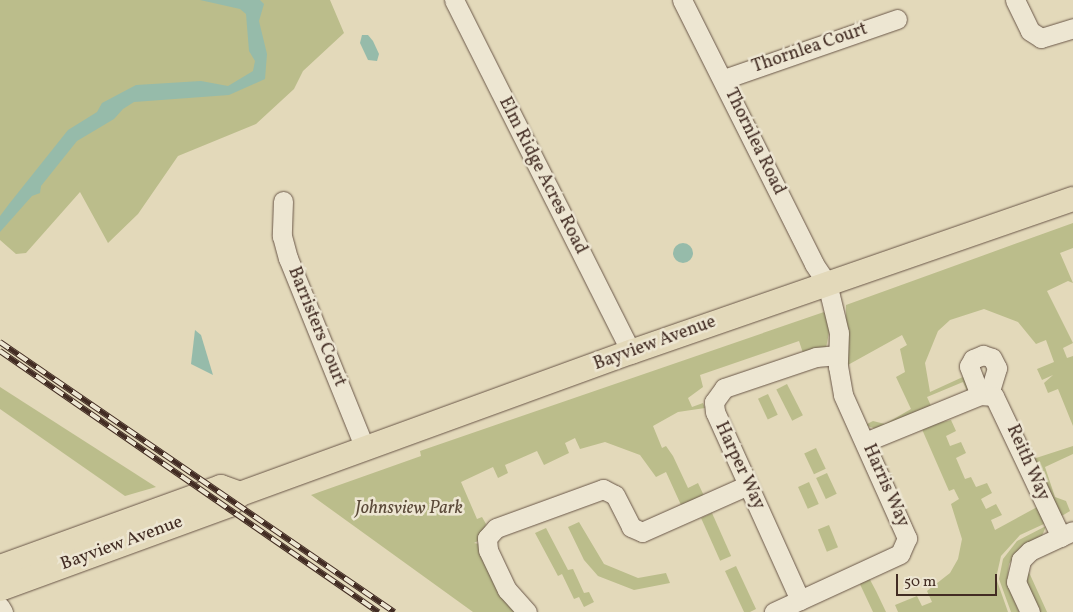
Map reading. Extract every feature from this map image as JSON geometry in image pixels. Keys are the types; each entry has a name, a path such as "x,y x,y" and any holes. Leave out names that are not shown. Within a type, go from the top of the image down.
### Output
{"main road":[{"name":"Bayview Avenue","path":"0,589 229,505 240,494 631,352 1073,199"},
{"name":"Bayview Avenue","path":"0,567 221,487 240,494"}],"street":[{"name":"Elm Ridge Acres Road","path":"454,0 631,352"},
{"name":"Thornlea Road","path":"682,0 724,79 814,264 827,283"},
{"path":"1015,0 1030,31 1041,38 1073,28"},
{"name":"Thornlea Court","path":"724,79 897,19"},
{"name":"Barristers Court","path":"283,202 282,236 288,258 365,449"},
{"name":"Harris Way","path":"774,612 897,556 906,545 905,530 842,390 838,355 837,318 827,283"},
{"name":"Harper Way","path":"800,600 715,412 718,392 806,360 838,355"},
{"name":"Reith Way","path":"865,442 984,394 1000,403 1067,534"},
{"path":"527,612 508,590 488,550 487,538 496,528 603,489 615,494 631,527 642,532 748,485"},
{"path":"1030,612 1016,582 1018,566 1027,553 1067,534"},
{"path":"0,607 3,612"}],"green space":[{"path":"0,0 330,0 344,33 303,71 294,89 256,124 178,156 138,214 108,243 80,192 26,253 16,254 0,240"},
{"path":"1073,223 1073,248 1060,253 1073,283 1068,281 1047,291 1073,343 1063,348 1067,358 1073,356 1073,426 1058,389 1048,393 1044,383 1053,375 1042,380 1037,369 1054,362 1046,340 1036,344 1018,322 984,309 950,320 938,331 925,363 930,392 965,376 968,393 963,382 927,397 932,408 876,429 865,425 873,421 885,424 911,409 896,377 905,372 900,349 907,345 902,335 846,366 846,305"},
{"name":"Johnsview Park","path":"824,312 831,322 826,348 803,353 799,341 700,375 703,387 688,398 692,407 703,403 705,408 678,412 653,426 662,448 666,446 673,456 688,488 698,483 705,498 681,505 666,472 656,477 640,455 605,442 580,449 575,438 565,443 569,453 544,465 537,451 505,465 508,473 498,478 493,467 461,482 477,519 482,517 486,524 480,540 474,543 479,544 516,612 473,612 311,495 421,456 420,451"},
{"path":"787,384 803,415 792,421 776,389"},
{"path":"0,387 156,487 125,496 0,409"},
{"path":"768,394 778,415 768,419 758,399"},
{"path":"951,420 956,431 946,436 950,446 961,442 966,453 956,458 965,479 971,477 976,487 987,483 992,493 981,499 986,509 996,504 1002,515 991,520 995,530 1039,506 1046,523 1020,535 1001,556 996,578 1008,612 898,612 895,605 917,596 922,606 932,602 927,591 950,573 958,559 962,539 951,504 959,499 954,489 949,491 921,427"},
{"path":"1073,446 1073,454 1045,467 1055,497 1066,501 1070,511 1060,517 1042,478 1046,476 1044,471 1039,473 1033,459"},
{"path":"816,448 826,469 814,474 804,453"},
{"path":"827,473 837,494 826,499 816,478"},
{"path":"809,482 819,504 808,509 798,487"},
{"path":"712,513 731,556 720,561 701,518"},
{"path":"579,522 604,564 638,578 666,573 670,583 634,590 598,576 584,560 568,527"},
{"path":"829,525 838,547 827,552 818,529"},
{"path":"1046,526 1042,536 1019,549 1009,564 1007,583 1019,612 1011,612 999,579 1003,559 1017,541"},
{"path":"546,528 568,570 573,569 584,593 589,592 594,602 584,607 579,597 574,599 562,574 558,576 535,533"},
{"path":"736,566 756,609 750,612 744,612 725,571"},
{"path":"1027,568 1047,612 1039,612 1026,581"},
{"path":"868,576 886,612 873,612 858,580"}],"shaded area":[{"path":"200,0 260,0 264,4 259,21 267,54 265,79 229,95 134,102 123,109 114,119 77,141 41,186 40,193 32,196 0,232 0,216 9,204 68,130 97,112 102,103 136,85 201,81 228,86 253,71 255,61 249,51 246,14 240,9"},
{"path":"362,35 368,35 373,41 379,54 377,61 368,60 360,43"},
{"path":"683,243 690,246 693,253 690,260 683,263 676,260 673,253 676,246"},
{"path":"195,330 201,335 213,375 191,364"}],"railway":[{"path":"0,342 394,612"},
{"path":"0,351 379,612"}]}
